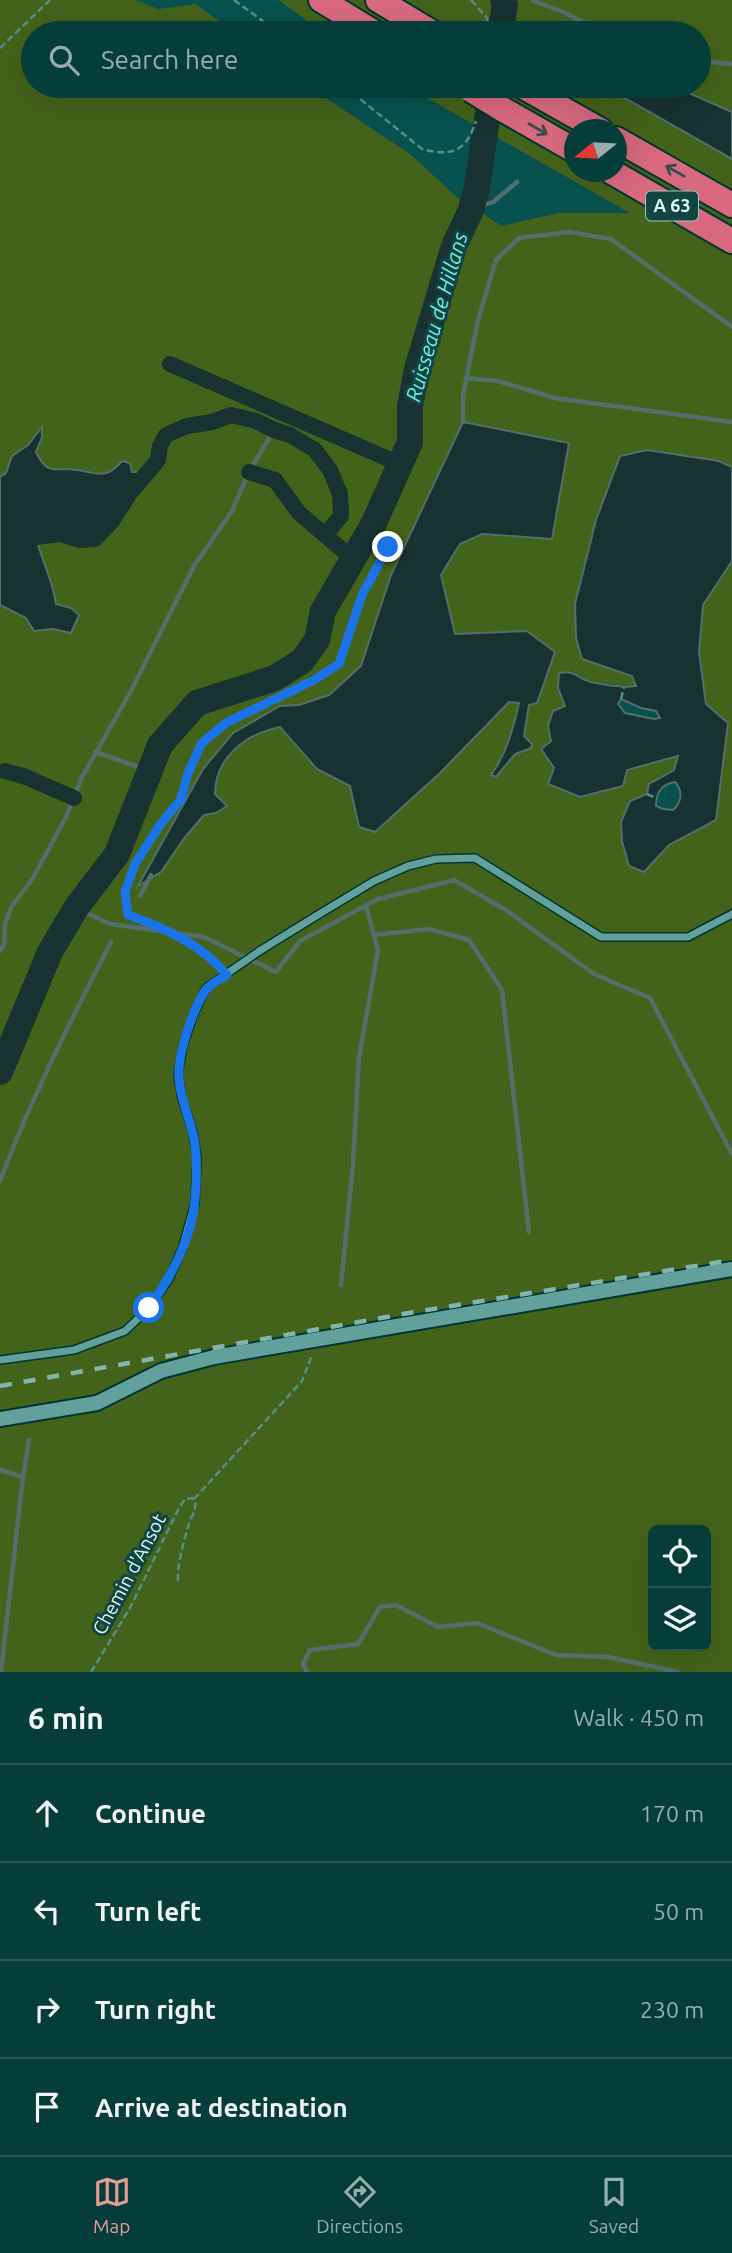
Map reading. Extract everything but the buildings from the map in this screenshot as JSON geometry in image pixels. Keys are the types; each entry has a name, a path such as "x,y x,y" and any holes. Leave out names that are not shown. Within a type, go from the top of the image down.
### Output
{"highway":[{"path":"321,0 355,21"},
{"path":"377,0 413,21"},
{"path":"484,98 564,144"},
{"path":"543,98 580,119"},
{"name":"A 63","path":"627,145 732,205"},
{"name":"A 63","path":"627,181 732,241"}],"street":[{"path":"0,1419 97,1403 141,1380 185,1363 732,1269"}],"lane":[{"path":"0,1360 74,1350 125,1331 149,1308 169,1279 182,1249 195,1203 197,1159 178,1075 183,1046 206,988 261,950 374,881 408,866 436,859 475,858 601,937 688,937 732,914"}],"path":[{"path":"28,21 50,0"},
{"path":"234,0 263,21"},
{"path":"471,0 487,21"},
{"path":"0,48 21,28"},
{"path":"359,98 422,149 434,152 458,151 470,140 476,121"},
{"path":"227,975 194,945 160,926 128,915 125,892 135,864 160,825 181,799 188,773 202,743 226,723 314,680 339,664 362,595 388,547"},
{"path":"621,699 624,687"},
{"path":"647,794 656,799"},
{"path":"194,1499 302,1381 311,1360 314,1341"},
{"name":"Chemin d'Ansot","path":"91,1672 130,1608 179,1508 185,1499 194,1499 196,1506 180,1559 178,1583"}],"green space":[{"path":"0,0 136,0 158,9 196,4 219,21 21,21 21,98 326,98 410,154 457,197 502,226 558,213 630,213 575,182 627,182 627,119 564,119 564,176 427,98 711,98 711,21 307,21 278,0 732,0 732,467 719,461 596,520 575,604 576,638 582,659 632,676 637,687 588,681 572,671 558,688 565,706 548,726 551,741 627,770 678,756 674,770 649,784 647,794 630,801 621,821 622,841 629,866 644,872 669,845 715,820 728,723 706,704 699,652 703,605 732,561 732,1672 0,1672","holes":["463,422 512,537 485,535 468,540 455,552 441,575 455,634 527,631 529,705 524,736 532,744 531,748 515,753 496,777 492,775 506,749 519,703 509,701 440,773 359,826 350,786 317,769 276,722 280,706 299,705 329,695 361,666 391,575"]}],"water":[{"path":"625,98 700,98 732,112 732,159"},
{"path":"463,422 569,443 552,539 482,534 460,544 441,575 455,634 527,631 555,652 537,703 529,705 524,736 532,744 531,748 515,754 496,777 491,775 505,749 517,713 519,703 509,702 440,773 375,832 359,827 350,786 317,769 280,727 267,730 235,749 220,769 215,794 227,806 216,813 204,815 161,872 138,886 203,769 233,733 280,706 299,705 329,695 361,666 391,575"},
{"path":"42,427 42,437 36,452 49,468 101,474 111,471 122,461 130,463 132,472 146,472 112,521 95,539 80,540 61,534 36,538 56,604 71,608 79,615 71,633 53,629 34,631 26,618 0,605 0,477 6,473 12,456 28,445"},
{"path":"647,450 719,461 732,467 732,561 703,605 699,652 706,704 728,723 716,820 669,845 644,872 629,866 622,841 621,822 630,801 647,794 649,784 674,770 678,756 627,770 623,786 580,797 548,784 554,768 541,749 551,741 548,726 553,711 565,706 558,688 559,673 573,673 602,684 636,686 632,676 582,659 576,638 575,604 596,520 620,456","holes":["621,699 656,711 660,718 625,713 618,704","675,782 680,793 676,807 673,810 656,806 661,790"]}],"waterway":[{"name":"Ruisseau de Hillans","path":"502,21 505,5 503,0"},
{"path":"533,1 581,21"},
{"path":"711,62 732,64"},
{"name":"Ruisseau de Hillans","path":"0,1072 50,952 76,908 117,854 160,745 197,703 275,678 302,661 317,640 323,611 374,523 410,442 410,406 417,369 454,246 471,210 490,98"},
{"path":"471,210 493,202 517,182"},
{"path":"463,422 463,395 478,320 496,260 519,238 569,232 611,239 732,327"},
{"path":"170,364 400,464"},
{"path":"466,378 498,381 555,398 732,422"},
{"path":"36,537 61,534 80,540 95,539 158,460 160,446 166,435 187,426 212,422 231,415 256,421 290,435 315,450 330,470 340,494 341,516 325,535"},
{"path":"0,951 4,945 5,924 12,906 33,878 66,817 81,779 132,689 194,566 232,511 249,472 274,430"},
{"path":"249,472 275,480 299,513 353,559"},
{"path":"95,752 150,771"},
{"path":"5,771 74,798"},
{"path":"140,896 151,875"},
{"path":"76,908 110,924 204,937 276,972 300,941 378,899 454,880 506,910 594,974 650,998 732,1154"},
{"path":"341,1285 353,1165 359,1058 378,950 366,906"},
{"path":"374,935 429,929 469,940 502,990 529,1232"},
{"path":"0,1181 38,1090 111,942"},
{"path":"1,1672 29,1440"},
{"path":"0,1470 23,1477"},
{"path":"307,1672 303,1664 310,1650 358,1644 380,1607 396,1605 438,1627 477,1623 556,1655 608,1657 678,1672"}],"railway":[{"path":"0,1386 409,1313 732,1260"}],"route":[{"path":"149,1308 169,1279 182,1249 195,1203 197,1159 178,1075 183,1046 206,988 227,975 194,945 160,926 128,915 125,892 135,864 160,825 181,799 188,773 202,743 226,723 314,680 339,664 362,595 388,547"}]}
